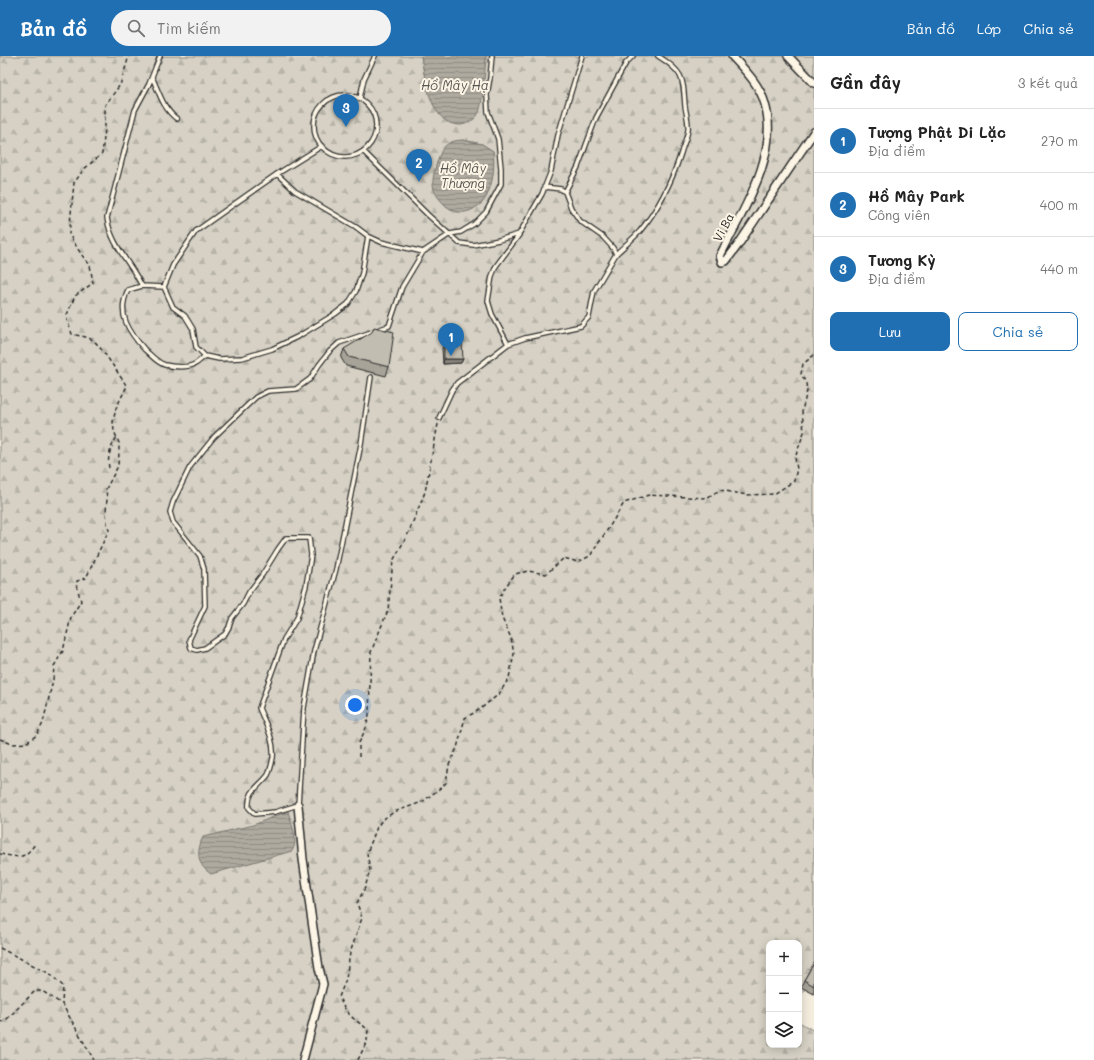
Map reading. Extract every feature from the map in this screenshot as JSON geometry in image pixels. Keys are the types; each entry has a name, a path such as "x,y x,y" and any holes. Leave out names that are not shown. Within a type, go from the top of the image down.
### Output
{"street":[{"name":"Vi Ba","path":"732,56 754,81 765,104 768,126 767,152 749,198 720,256 722,262 726,261 738,245 814,132"},
{"path":"788,56 814,83"},
{"path":"298,805 305,874 319,968 323,984 303,1060"}],"lane":[{"path":"142,286 135,272 115,244 108,230 107,218 136,110 152,77 160,56"},
{"path":"360,98 364,79 374,56"},
{"path":"372,377 361,444 336,569 314,651 305,701 298,805 275,812 255,814 248,808 248,802 251,793 269,774 273,758 272,742 259,708 284,639 297,618 306,586 310,563 311,555 308,538 286,538 249,592 243,604 232,618 225,634 205,648 197,650 191,648 189,640 205,606 204,569 200,556 173,522 170,512 173,502 190,467 214,437 256,397 268,391 296,389 310,379 326,356 339,343 389,326 402,287 424,252 450,234 461,232 474,224 486,212 502,184 498,139 488,112 487,95 492,56"},
{"path":"508,344 492,314 488,301 492,276 496,266 519,234 542,194 551,171 558,135 582,56"},
{"path":"565,192 578,167 596,118 626,62 633,56"},
{"path":"439,418 452,390 457,383 508,344 525,338 581,326 585,322 591,310 594,291 616,254 640,231 653,213 676,166 688,131 685,90 682,79 677,70 658,56"},
{"path":"152,77 164,106 176,119"},
{"path":"339,95 350,95 360,98 369,105 377,124 371,144 363,151 355,155 341,156 328,152 316,136 314,126 316,115 321,106 329,99 339,95"},
{"path":"322,146 278,174 196,232 173,265 164,287 173,307 185,316 192,329 196,347 205,356 219,360 242,358 272,349 299,336 335,314 348,304 356,291 362,273 368,236"},
{"path":"363,151 428,215 459,243 473,245 519,234"},
{"path":"278,174 295,191 356,226 368,236 381,242 424,252"},
{"path":"544,187 561,189 565,192 571,208 580,221 613,248 616,254"},
{"path":"164,287 142,286 128,290 123,300 123,310 128,328 135,340 152,357 164,365 185,366 195,364 205,356"}],"path":[{"path":"0,739 12,744 26,743 37,736 43,723 53,680 54,666 63,651 71,617 81,601 76,584 77,580 86,578 110,530 107,524 106,489 118,466 119,442 114,431 113,422 116,408 126,386 116,373 113,365 92,339 72,334 66,317 76,296 93,283 90,265 81,254 69,234 74,183 84,169 102,154 106,105 120,85 129,56"},
{"path":"358,1060 367,1041 368,1030 350,1016 339,997 346,979 350,953 362,918 357,903 365,888 370,870 367,852 377,826 382,820 394,812 422,802 446,782 449,765 457,748 465,718 479,710 499,694 508,678 514,654 512,638 502,618 499,598 506,586 515,574 528,571 546,574 564,558 578,562 590,556 624,503 649,494 706,498 720,490 747,495 774,494 794,481 797,469 795,458 804,432 802,411 807,391 806,383 801,374 803,364 814,355"},
{"path":"359,757 359,743 366,728 369,715 371,652 388,610 393,561 408,534 425,492 439,418"},
{"path":"109,468 108,460 110,450 117,437"},
{"path":"0,854 19,857 28,854 36,843"},
{"path":"0,948 50,974 63,986 62,1004"},
{"path":"0,1022 7,1019 34,991 42,991 62,1004 94,1060"}],"green space":[{"path":"0,56 421,56 427,90 485,67 486,56 814,56 814,979 802,993 802,940 766,940 766,1048 802,1048 802,1024 814,1031 813,1060 0,1060","holes":["462,140 482,144 493,151 494,164 492,179 485,200 478,206 456,211 444,204"]}],"water":[{"name":"Hồ Mây Hạ","path":"421,56 486,56 484,86 480,110 473,120 460,125 450,123 442,117 436,109 427,88"},
{"name":"Hồ Mây Thượng","path":"462,140 482,144 493,151 494,168 490,186 482,201 469,211 460,212 454,211 444,204 436,194 433,182 437,162 445,146 448,143"},
{"path":"288,811 295,837 292,851 211,874 203,867 199,858 199,848 203,837 253,825"}],"building":[{"path":"374,327 394,332 389,367 349,357 344,349 372,332"},
{"path":"462,343 463,359 444,359 444,344"},
{"path":"814,963 814,986 804,980"}],"place":[{"name":"Tương Kỳ","path":"346,127"},
{"name":"Hồ Mây Park","path":"419,182"},
{"name":"Tượng Phật Di Lặc","path":"451,356"}]}
